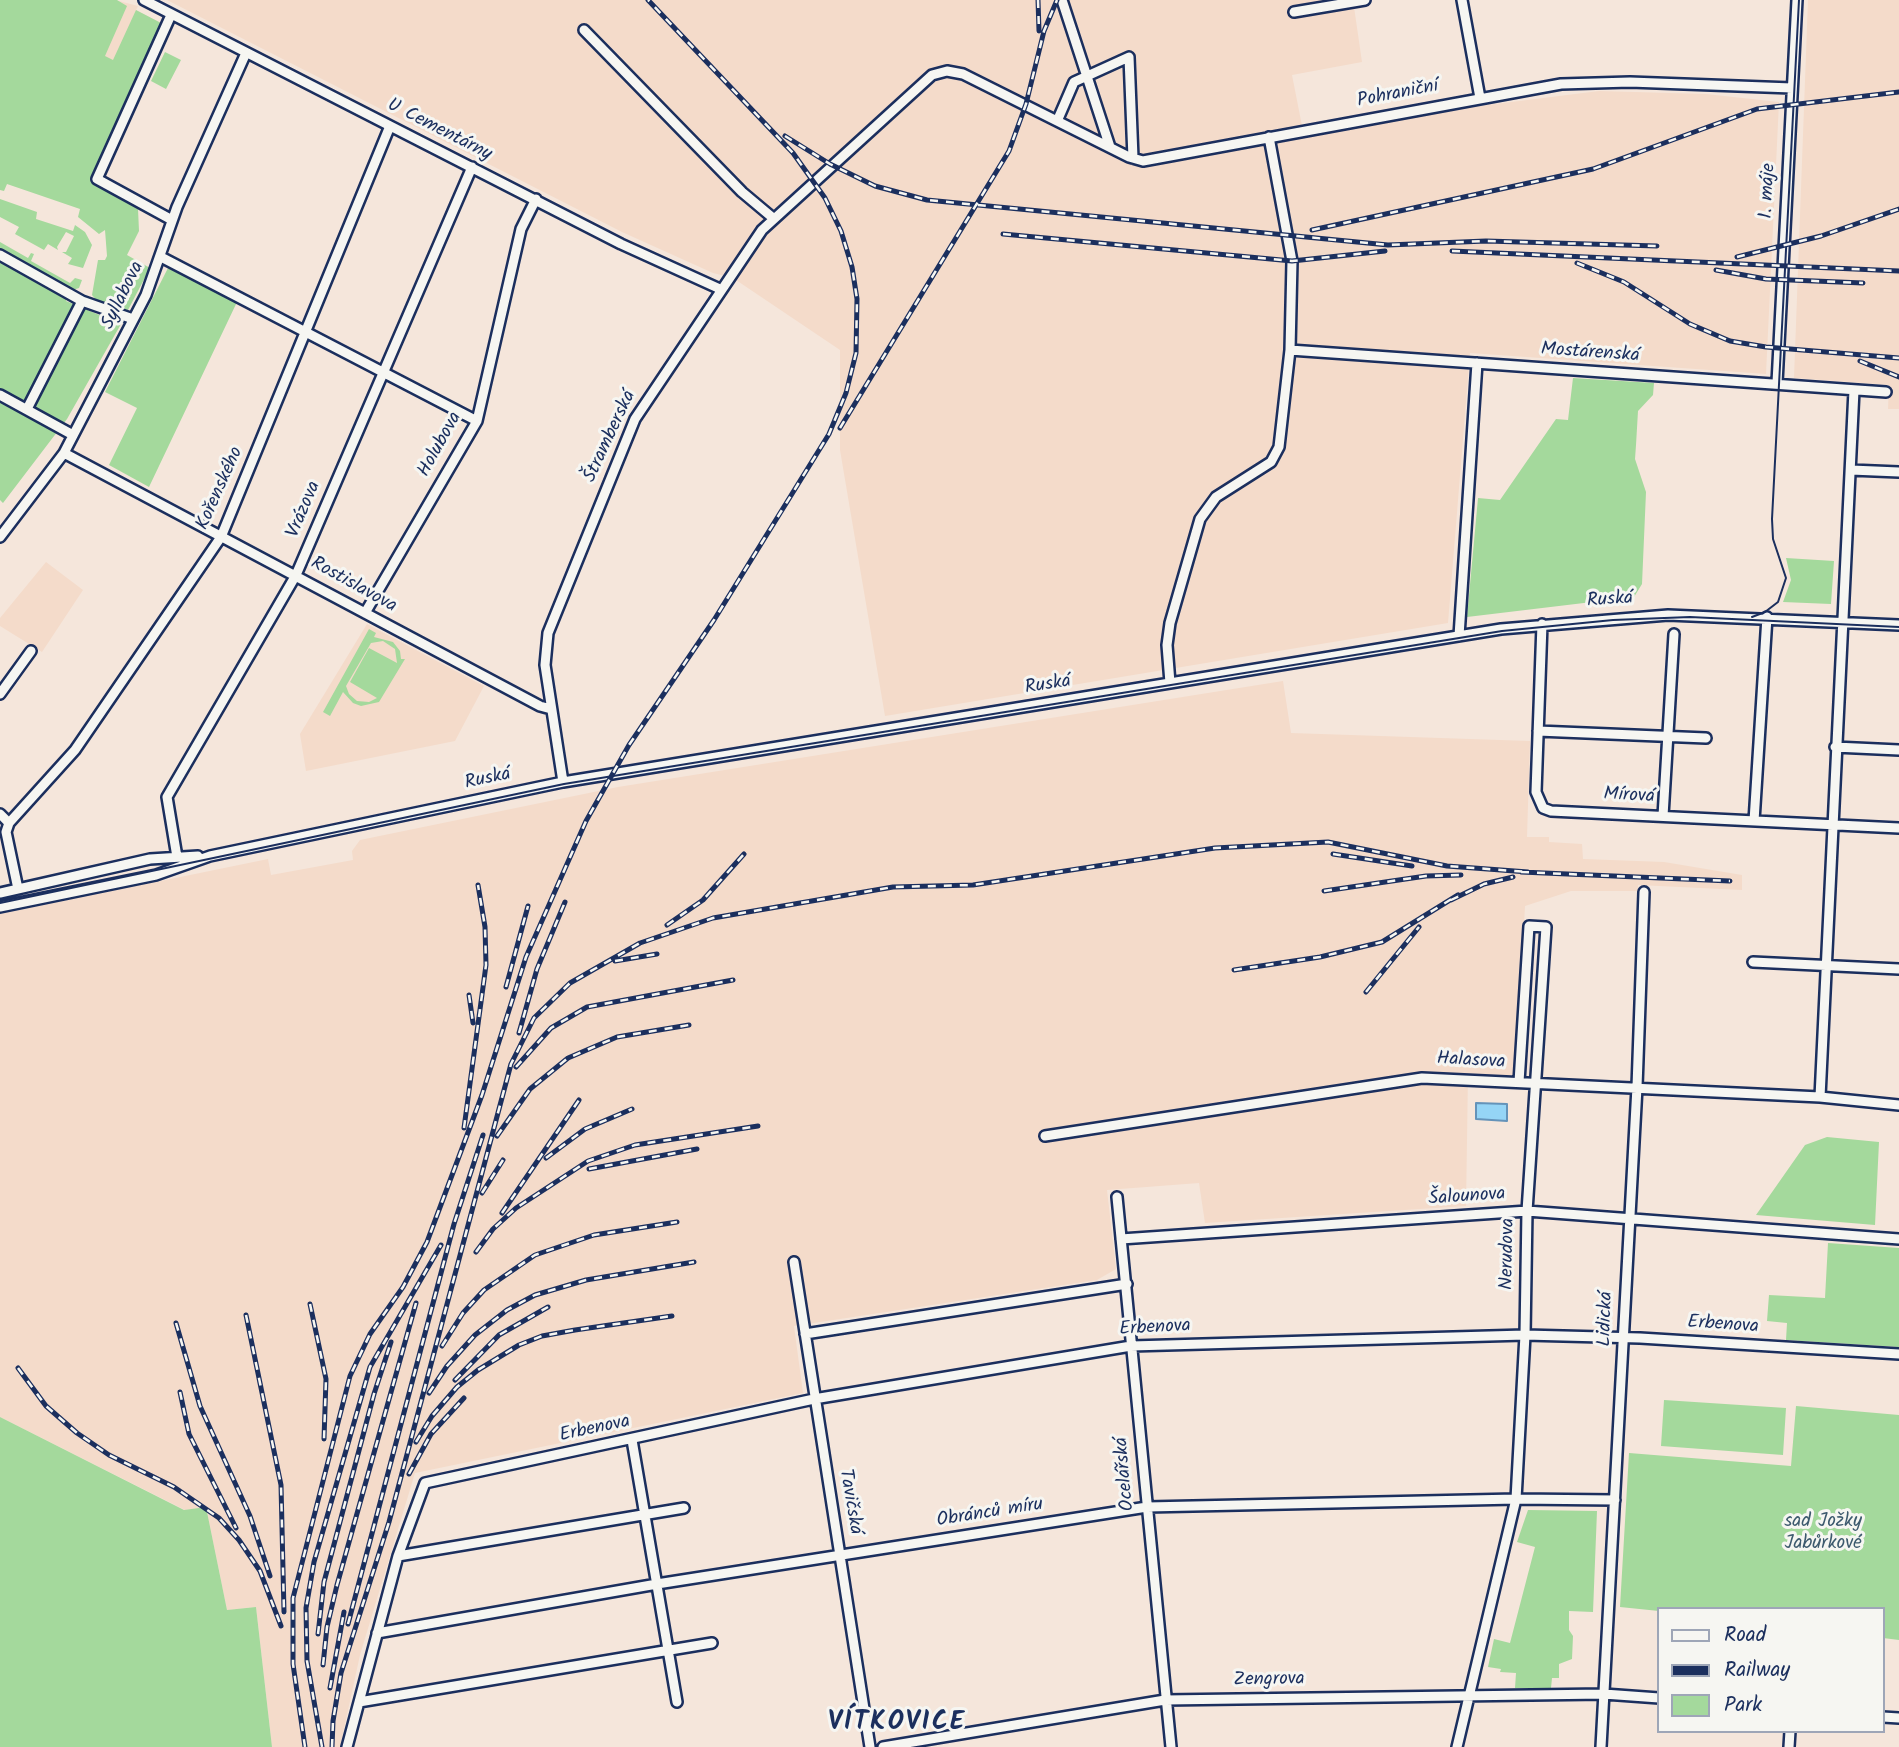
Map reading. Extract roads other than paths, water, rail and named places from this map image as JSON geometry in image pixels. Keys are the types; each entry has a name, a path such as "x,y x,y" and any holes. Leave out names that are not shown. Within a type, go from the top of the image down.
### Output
{"street":[{"name":"U Cementárny","path":"144,0 632,250 720,289"},
{"path":"1062,0 1110,147"},
{"path":"1294,12 1366,0"},
{"path":"1462,0 1480,98"},
{"name":"1. máje","path":"1777,383 1797,0"},
{"path":"171,15 97,179 172,220"},
{"path":"584,30 732,182 773,218"},
{"name":"Syllabova","path":"0,537 64,453 133,319 161,257 172,220 246,53"},
{"path":"1058,119 1074,82 1129,57 1133,158"},
{"name":"Pohraniční","path":"835,160 936,73 958,72 1133,158 1147,160 1480,98 1584,82 1792,88"},
{"name":"Kořenského","path":"9,823 75,750 221,537 390,126"},
{"path":"1171,683 1167,645 1170,623 1200,519 1216,497 1271,461 1279,447 1290,350 1292,261 1269,137"},
{"name":"Štramberská","path":"563,782 545,655 552,618 635,419 720,289 773,218 835,160"},
{"name":"Vrázova","path":"177,857 167,796 296,575 472,167"},
{"name":"Holubova","path":"365,613 477,421 522,229 536,199"},
{"path":"0,255 82,301 133,319"},
{"path":"161,257 477,421"},
{"path":"27,409 82,301"},
{"name":"Mostárenská","path":"1290,350 1886,392"},
{"path":"1459,636 1477,363"},
{"path":"1819,1097 1854,390"},
{"path":"0,410 4,397 73,435"},
{"name":"Rostislavova","path":"64,453 540,706 551,709"},
{"path":"1851,470 1899,472"},
{"name":"Ruská","path":"0,907 156,875 210,856 563,782 1459,636 1542,624 1635,616 1767,617 1899,625"},
{"path":"1754,821 1767,617"},
{"name":"Mírová","path":"1542,624 1536,792 1543,808 1663,817 1899,828"},
{"path":"1663,817 1674,635"},
{"path":"0,694 31,651"},
{"path":"1538,731 1706,738"},
{"path":"1835,747 1899,750"},
{"path":"0,814 9,823 6,832 19,889"},
{"name":"Ruská","path":"0,893 150,859 210,856"},
{"name":"Lidická","path":"1601,1747 1637,1087 1644,892"},
{"name":"Nerudova","path":"1457,1747 1472,1695 1516,1499 1525,1335 1527,1211 1546,927 1529,926 1519,1082"},
{"path":"1753,962 1899,969"},
{"name":"Halasova","path":"1045,1136 1422,1078 1819,1097 1899,1105"},
{"name":"Ocelářská","path":"1117,1197 1171,1747"},
{"name":"Šalounova","path":"1121,1239 1527,1211 1899,1239"},
{"name":"Tavičská","path":"794,1262 870,1747"},
{"path":"804,1334 1127,1284"},
{"name":"Erbenova","path":"398,1556 425,1483 814,1399 1131,1346 1525,1335 1899,1354"},
{"path":"632,1440 677,1702"},
{"name":"Obránců míru","path":"377,1633 657,1584 1147,1507 1516,1499 1615,1500"},
{"path":"347,1747 398,1556 684,1508"},
{"path":"359,1702 712,1643"},
{"name":"Zengrova","path":"883,1747 1165,1700 1604,1694 1658,1698"}],"water":[{"path":"1476,1103 1507,1104 1507,1121 1476,1119"}],"tram line":[{"path":"1752,617 1765,612 1778,602 1786,578 1773,539 1772,519 1799,0"},
{"path":"0,903 564,784 1502,631 1613,620 1690,617 1899,627"}],"railway":[{"path":"305,1747 293,1664 293,1598 350,1376 370,1334 403,1287 427,1242 482,1095 526,957 586,821 629,745 714,620 829,434 846,393 856,353 857,299 852,267 841,231 825,198 793,153 648,0"},
{"path":"1038,0 1039,31"},
{"path":"840,428 1009,151 1026,104 1044,31 1057,0"},
{"path":"1312,230 1593,169 1757,109 1899,92"},
{"path":"785,136 830,164 875,186 927,200 1388,245 1486,241 1657,246"},
{"path":"1737,257 1821,236 1899,209"},
{"path":"1003,234 1292,261 1385,251"},
{"path":"1452,251 1899,271"},
{"path":"1577,263 1624,282 1690,324 1730,341 1766,347 1899,358"},
{"path":"1716,270 1766,279 1863,283"},
{"path":"1860,361 1899,377"},
{"path":"332,1747 333,1721 341,1673 389,1522 511,1064 534,1018 570,983 640,943 713,918 893,887 973,885 1215,848 1328,842 1447,866 1528,872"},
{"path":"667,925 703,900 744,854"},
{"path":"1333,854 1412,866"},
{"path":"1521,872 1730,881"},
{"path":"1324,891 1426,876 1461,875"},
{"path":"1451,900 1484,884 1513,877"},
{"path":"464,1128 486,965 485,927 478,885"},
{"path":"1234,970 1320,957 1382,942 1458,895"},
{"path":"519,1033 537,969 565,902"},
{"path":"506,987 528,906"},
{"path":"1366,992 1419,927"},
{"path":"615,961 657,954"},
{"path":"516,1067 551,1028 587,1007 733,980"},
{"path":"469,995 473,1023"},
{"path":"497,1136 530,1089 568,1058 617,1037 689,1025"},
{"path":"502,1213 579,1100"},
{"path":"546,1158 585,1129 632,1109"},
{"path":"476,1252 493,1229 516,1208 588,1161 635,1145 758,1126"},
{"path":"348,1624 454,1224 483,1135"},
{"path":"589,1169 697,1149"},
{"path":"482,1193 503,1160"},
{"path":"442,1346 463,1313 484,1290 535,1255 594,1235 677,1222"},
{"path":"322,1747 307,1661 306,1608 314,1562 370,1367 441,1245"},
{"path":"429,1393 447,1366 475,1335 507,1310 535,1295 586,1280 694,1262"},
{"path":"323,1665 327,1627 337,1585 416,1303"},
{"path":"310,1304 326,1379 324,1439"},
{"path":"455,1380 499,1335 548,1307"},
{"path":"246,1315 281,1485 284,1612"},
{"path":"416,1442 432,1416 457,1387 478,1370 519,1345 542,1336 672,1316"},
{"path":"176,1323 200,1406 250,1516 270,1576"},
{"path":"318,1634 324,1582 374,1394 391,1342"},
{"path":"18,1368 46,1406 77,1433 109,1455 174,1487 219,1518 239,1540 260,1571 281,1626"},
{"path":"180,1392 189,1434 236,1528"},
{"path":"409,1474 431,1434 464,1398"},
{"path":"330,1688 344,1612"}],"district":[{"name":"VÍTKOVICE","path":"897,1725"}],"park label":[{"name":"sad Jožky Jabůrkové","path":"1823,1534"}]}
